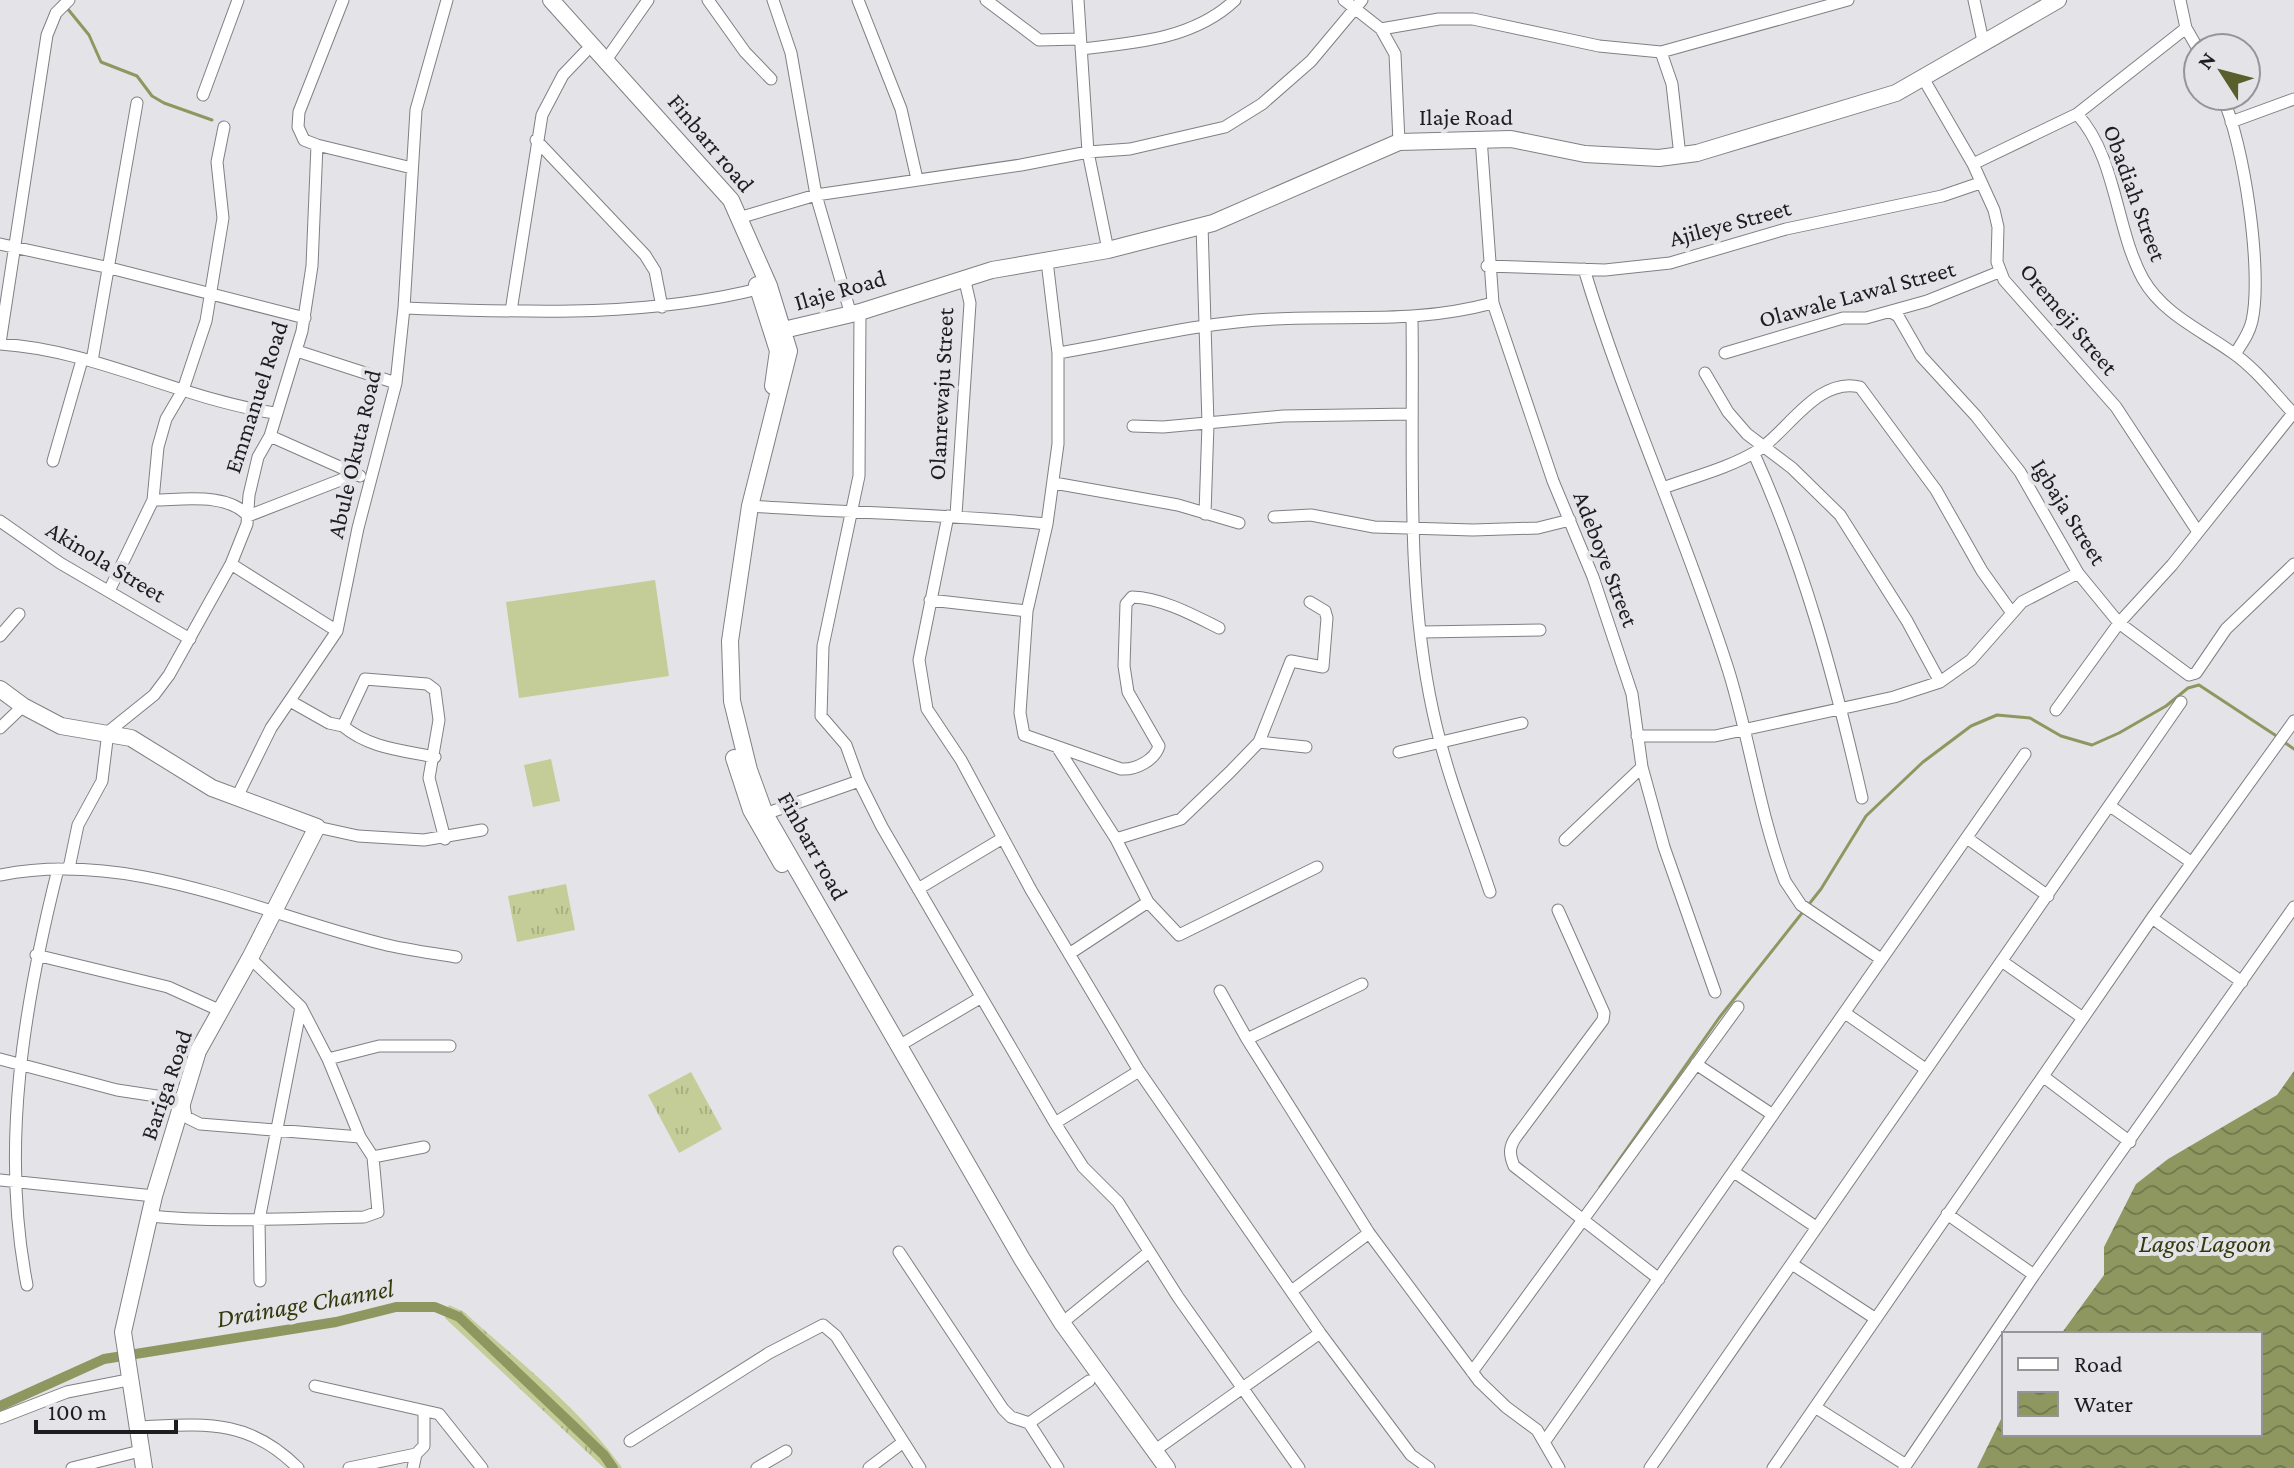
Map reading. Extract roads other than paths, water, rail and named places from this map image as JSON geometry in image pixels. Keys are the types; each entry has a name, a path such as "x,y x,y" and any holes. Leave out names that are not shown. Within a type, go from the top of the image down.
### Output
{"main road":[{"name":"Finbarr road","path":"540,0 703,179 722,205 764,287"},
{"name":"Finbarr road","path":"551,0 710,174 742,217 789,364 750,506 733,610 732,701 765,814 1017,1261 1154,1460"},
{"name":"Ilaje Road","path":"779,331 855,313 964,277 1108,250 1202,225 1399,142 1511,139 1585,154 1659,158 1680,156 1896,93 2058,0"},
{"name":"Finbarr road","path":"779,331 778,359 723,607 722,702 734,757 751,810 895,1066 1089,1381 1154,1460 1167,1468"},
{"path":"0,689 23,706 61,726 131,738 184,774 317,827"},
{"name":"Bariga Road","path":"144,1468 139,1427 127,1376 123,1332 154,1196 198,1051 317,827"}],"street":[{"path":"203,95 238,0"},
{"path":"343,0 299,112 298,127 304,140 317,145 412,168"},
{"name":"Abule Okuta Road","path":"237,797 271,728 337,631 370,480 387,428 396,383 404,308 416,110 447,0"},
{"path":"606,60 648,0"},
{"path":"708,0 740,47 771,79"},
{"path":"773,0 791,53 816,195 855,313 860,461 852,514 823,646 819,708 826,723 846,745 859,781 918,889 1055,1123 1093,1179 1118,1202 1241,1389 1299,1468"},
{"path":"858,0 901,109 917,179"},
{"path":"986,0 1039,40 1080,44 1178,34 1216,18 1235,0"},
{"path":"1078,0 1088,152 1108,250"},
{"path":"1381,29 1439,19 1473,19 1599,46 1661,52 1848,0"},
{"path":"1974,0 1983,41"},
{"path":"2180,0 2188,32"},
{"path":"67,3 56,13 47,35 0,344 37,347 233,407 275,413"},
{"path":"742,217 816,195 1196,136 1244,117 1311,61 1353,3 1381,29 1397,65 1399,142"},
{"path":"1973,164 2077,114 2186,28"},
{"path":"511,311 536,140 551,93 585,52"},
{"path":"1661,52 1672,84 1680,156"},
{"name":"Oremeji Street","path":"1923,78 1985,187 1996,218 1999,272 2034,318 2116,407 2198,532"},
{"path":"2231,122 2294,99"},
{"path":"53,461 87,360 110,268 137,103"},
{"path":"2228,112 2249,205 2253,254 2253,318 2248,334 2235,354"},
{"name":"Obadiah Street","path":"2077,114 2089,127 2144,280 2168,310 2235,354 2294,413"},
{"path":"109,591 153,500 158,447 166,419 183,390 212,295 223,218 217,162 224,127"},
{"name":"Adeboye Street","path":"1481,138 1487,266 1493,303 1553,481 1632,694 1642,767 1678,896 1715,992"},
{"path":"536,140 645,255 655,271 662,307"},
{"name":"Emmanuel Road","path":"108,732 154,695 190,639 231,564 248,516 258,457 270,436 305,318 312,266 317,145"},
{"name":"Ajileye Street","path":"1487,266 1584,269 1670,263 1751,238 1903,201 1942,196 1980,183"},
{"path":"1202,225 1208,424 1205,514"},
{"path":"0,244 110,268 305,318"},
{"path":"1047,261 1058,353 1060,403 1054,483 1027,611 1022,730 1028,738 1059,750 1130,770 1159,751 1128,692 1124,631 1129,598 1145,598 1219,628"},
{"path":"1584,269 1612,358 1729,672 1742,730 1785,881 1806,908 1881,959"},
{"name":"Olawale Lawal Street","path":"1725,353 1843,318 1891,312 1954,292 1999,272"},
{"name":"Olanrewaju Street","path":"964,277 970,303 952,515 930,600 919,673 927,709 961,760 1069,954 1139,1071 1320,1333 1411,1455 1429,1468"},
{"path":"404,308 511,311 662,307 764,287"},
{"path":"1058,353 1206,326 1275,319 1412,318 1493,303"},
{"name":"Igbaja Street","path":"1891,312 1898,316 1921,356 1976,416 2020,472 2078,573 2119,623 2136,638 2193,675 2226,629 2294,564"},
{"path":"1412,318 1413,528 1422,632 1440,743 1490,892"},
{"path":"297,351 396,383"},
{"path":"1705,373 1728,412 1758,451 1826,646 1862,798"},
{"path":"1663,488 1758,451 1800,410 1819,397 1848,385 1860,387 1936,490 1982,571 2012,613"},
{"path":"2056,710 2119,623 2198,532 2294,413"},
{"path":"1133,426 1208,424 1283,416 1412,414"},
{"path":"270,436 370,480"},
{"path":"1758,451 1816,488 1840,515 1907,621 1940,682"},
{"path":"153,500 215,501 241,508 248,516 356,474"},
{"path":"1054,483 1178,505 1239,523"},
{"path":"750,506 852,514 952,515 1047,524"},
{"path":"1274,517 1311,515 1347,525 1513,530 1570,520"},
{"name":"Akinola Street","path":"0,521 190,639"},
{"path":"231,564 337,631"},
{"path":"1637,736 1694,738 1742,730 1840,710 1940,682 1971,660 2012,613 2040,590 2078,573"},
{"path":"930,600 1027,611"},
{"path":"1116,839 1181,819 1259,742 1291,661 1319,669 1325,662 1327,618 1325,611 1310,602"},
{"path":"0,636 19,614"},
{"path":"1422,632 1540,630"},
{"path":"343,726 365,679 427,684 435,690 439,720 429,778 445,839"},
{"path":"290,701 329,723 343,726 357,738 376,746 435,757"},
{"path":"1650,1468 1924,1068 2003,962 2181,702"},
{"path":"0,728 23,706"},
{"path":"1773,1468 2191,862 2294,721"},
{"path":"1399,752 1522,723"},
{"path":"27,1285 16,1233 17,1064 36,955 78,825 102,781 108,732"},
{"path":"1259,742 1306,747"},
{"path":"1059,750 1116,839 1148,902 1179,935 1317,867"},
{"path":"1545,1441 2025,754"},
{"path":"1565,840 1642,767"},
{"path":"765,814 859,781"},
{"path":"2110,806 2191,862"},
{"path":"317,827 358,836 445,839 482,830"},
{"path":"918,889 1003,838"},
{"path":"1967,838 2048,896"},
{"path":"0,875 64,869 135,874 385,944 456,957"},
{"path":"1069,954 1148,902"},
{"path":"1815,1407 1905,1466 2034,1275 2294,907"},
{"path":"1558,910 1604,1013 1603,1020 1516,1137 1510,1152 1514,1166 1659,1279"},
{"path":"2152,918 2242,982"},
{"path":"36,955 168,987 221,1011"},
{"path":"149,1216 197,1221 259,1220 364,1217 378,1212 373,1157 360,1137 328,1059 301,1007 250,958"},
{"path":"2003,962 2083,1018"},
{"path":"1247,1039 1362,984"},
{"path":"1220,991 1369,1233 1472,1372 1490,1393 1528,1421 1545,1441 1559,1468"},
{"path":"897,1047 980,998"},
{"path":"260,1281 259,1220 301,1007"},
{"path":"1472,1372 1581,1218 1738,1007"},
{"path":"1845,1013 1924,1068"},
{"path":"328,1059 379,1046 450,1046"},
{"path":"0,1059 117,1090 183,1100 186,1117 200,1124 360,1137"},
{"path":"1696,1064 1773,1115"},
{"path":"1055,1123 1139,1071"},
{"path":"2044,1077 2130,1142"},
{"path":"373,1157 424,1147"},
{"path":"1734,1172 1816,1227"},
{"path":"0,1180 154,1196"},
{"path":"1947,1214 2034,1275"},
{"path":"1293,1290 1369,1233"},
{"path":"899,1252 1003,1409 1011,1417 1029,1423 1058,1468"},
{"path":"1062,1323 1149,1252"},
{"path":"1792,1264 1876,1319"},
{"path":"630,1441 769,1353 823,1325 836,1336 920,1468"},
{"path":"1154,1460 1241,1389 1320,1333"},
{"path":"0,1418 67,1392 127,1376"},
{"path":"1029,1423 1089,1381"},
{"path":"315,1386 445,1417 482,1468"},
{"path":"413,1468 416,1454 424,1446 424,1412"},
{"path":"139,1427 213,1425 232,1428 272,1443 298,1468"},
{"path":"869,1468 902,1443"},
{"path":"72,1468 140,1451"},
{"path":"757,1468 786,1451"},
{"path":"349,1468 416,1454"}],"water":[{"name":"Lagos Lagoon","path":"2294,1071 2294,1468 1977,1468 2002,1417 2002,1436 2262,1436 2262,1332 2062,1332 2104,1275 2104,1247 2136,1184 2168,1159 2277,1095"}],"waterway":[{"path":"67,8 89,35 101,62 137,76 152,96 164,103 212,120"},
{"path":"1600,1187 1719,1018 1821,889 1866,816 1923,762 1971,726 1997,715 2030,718 2061,736 2092,745 2166,706 2188,688 2199,685 2278,737"},
{"path":"2284,742 2294,749"},
{"name":"Drainage Channel","path":"0,1406 104,1359 336,1322 396,1307 435,1307 459,1317 604,1455 613,1468"}]}
